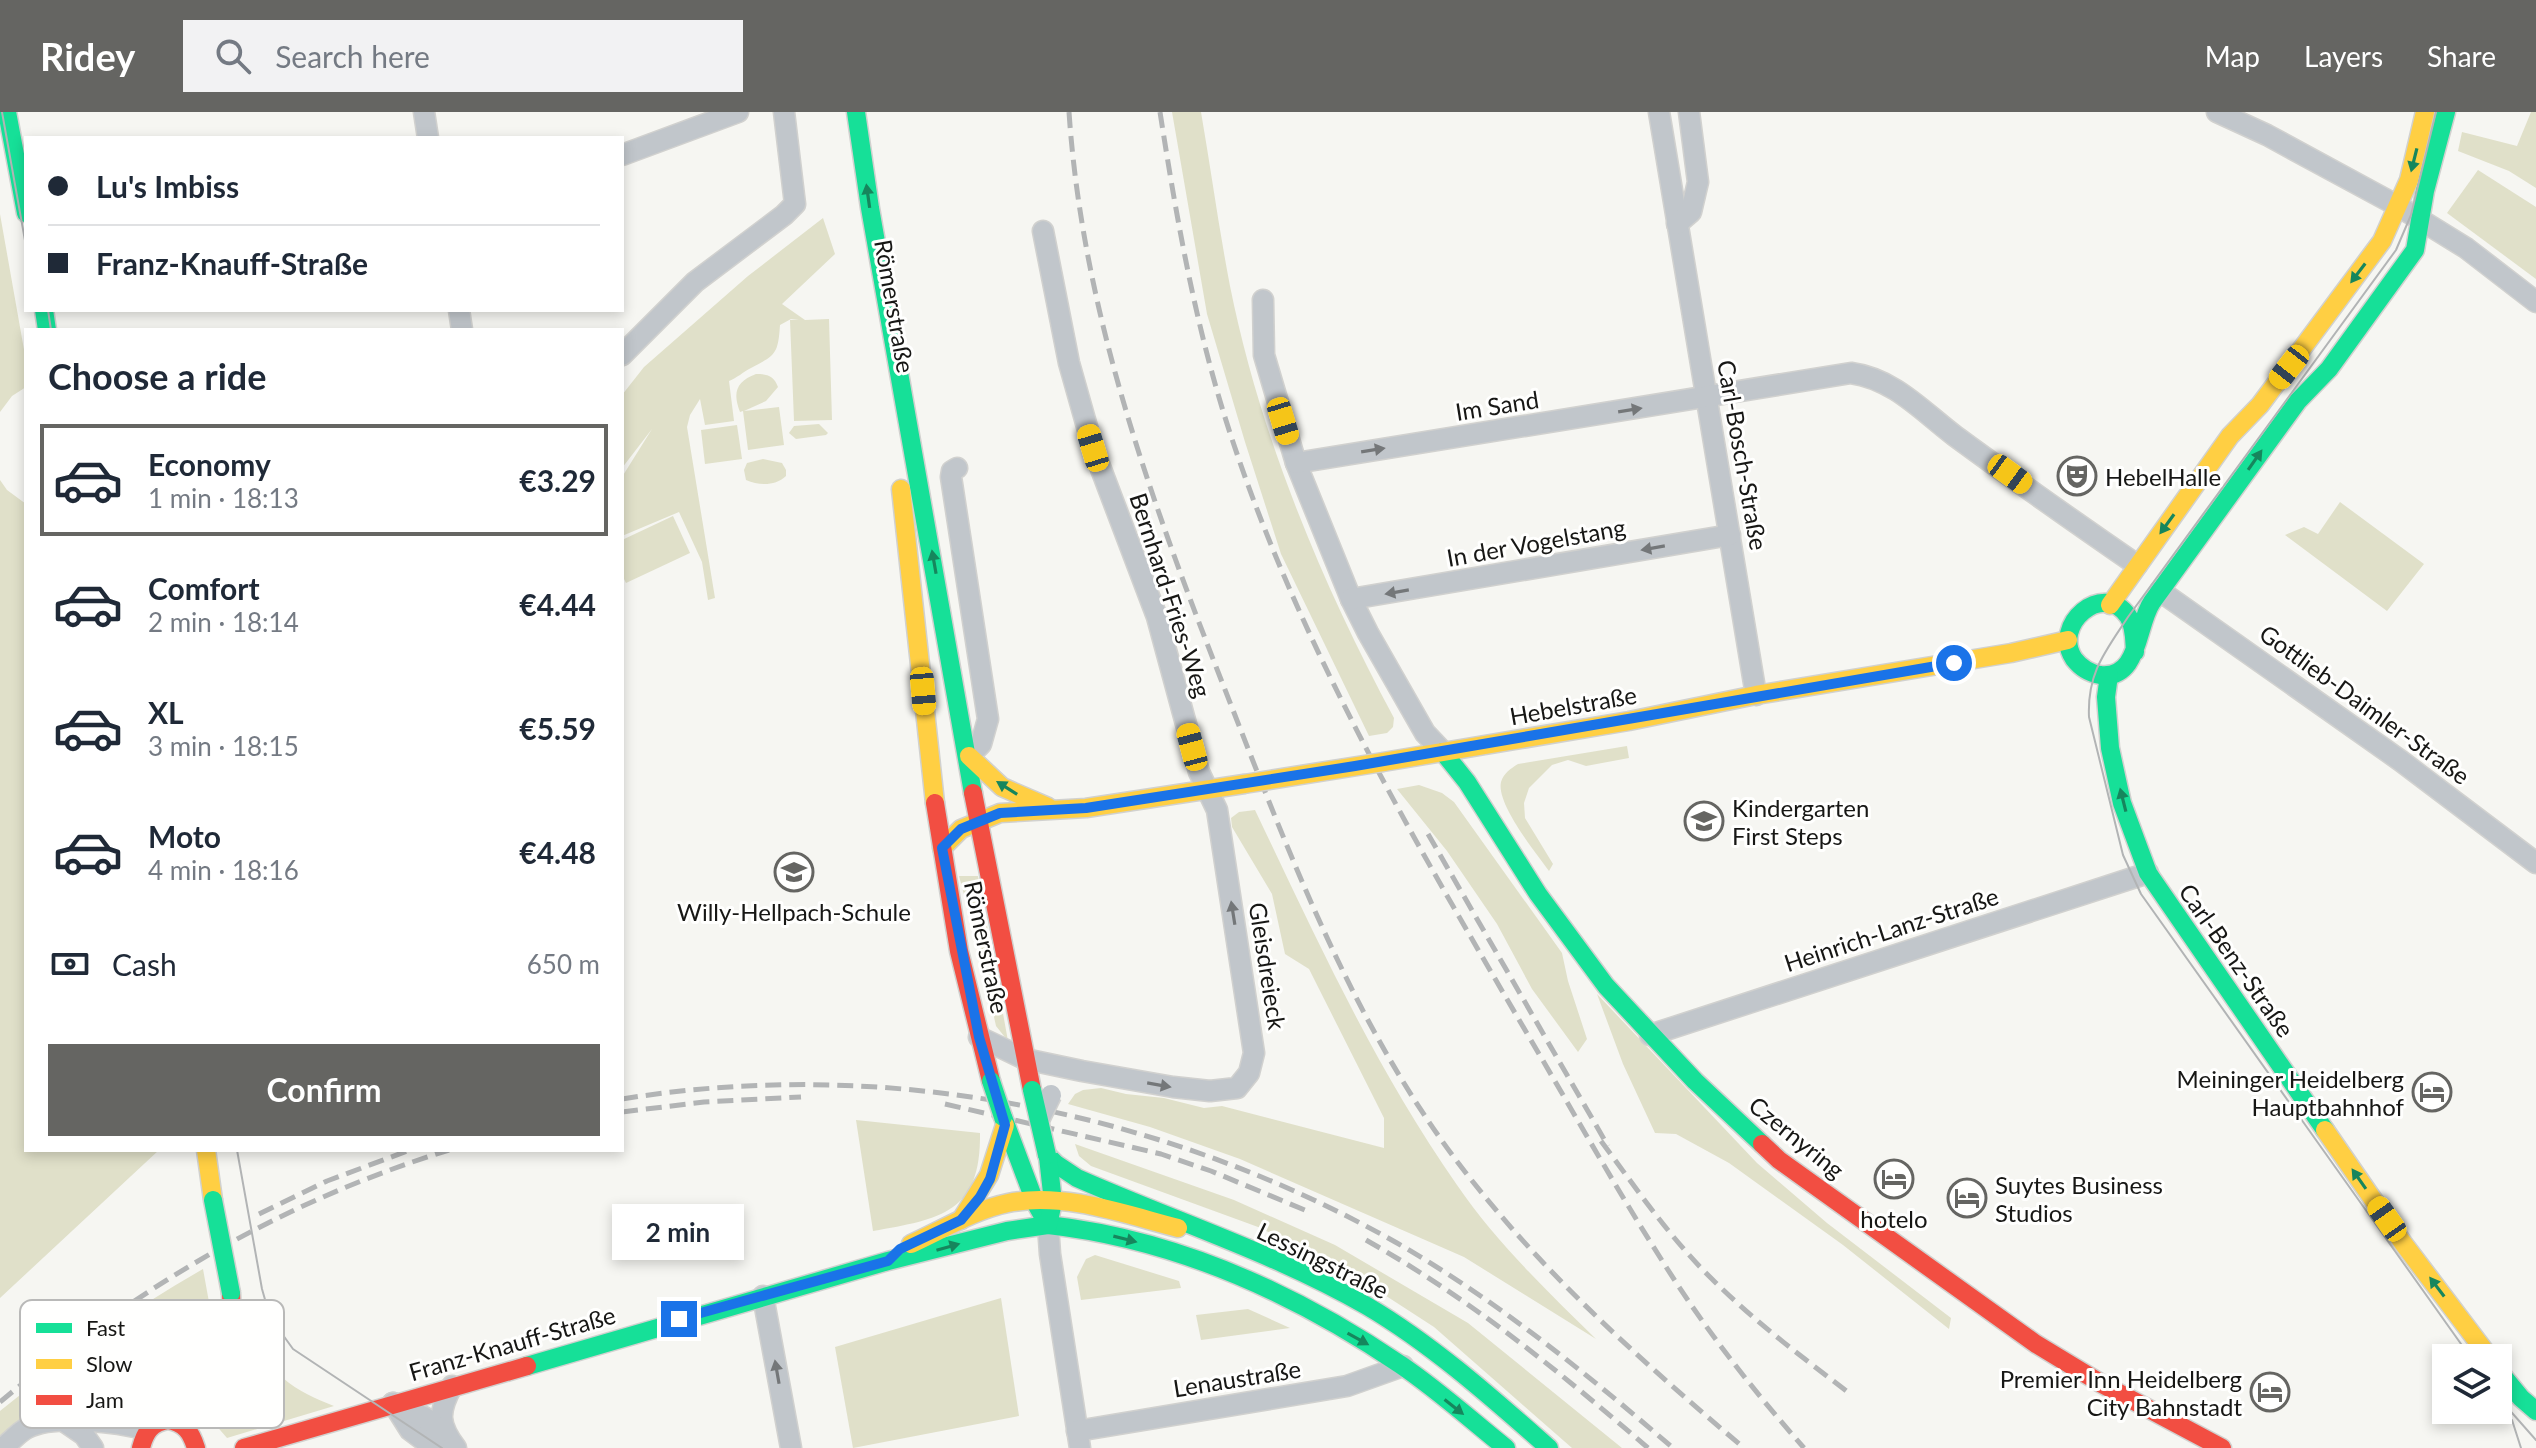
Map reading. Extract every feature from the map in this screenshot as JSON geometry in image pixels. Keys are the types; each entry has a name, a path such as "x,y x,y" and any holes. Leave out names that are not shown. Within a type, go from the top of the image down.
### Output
{"main road":[{"path":"7,112 24,202"},
{"name":"Römerstraße","path":"856,112 870,208 978,820 1025,1059 1042,1092"},
{"path":"2110,605 2230,436 2260,405 2389,229 2409,180 2425,112"},
{"path":"2135,652 2128,617 2122,610 2110,605 2086,607 2078,613 2068,630 2073,657 2085,669 2094,674 2109,675 2126,666 2135,652 2147,611 2160,591 2298,401 2329,369 2411,258 2446,112"},
{"name":"Römerstraße","path":"844,155 900,483 942,848 979,1037 1005,1125 1008,1153 1044,1202 1048,1225"},
{"name":"Hebelstraße","path":"942,848 961,829 1000,813 1086,808 1383,762 2011,653 2068,640"},
{"name":"Carl-Benz-Straße","path":"2109,675 2105,698 2109,743 2131,830 2148,873 2403,1243 2479,1344"},
{"name":"Czernyring","path":"1443,752 1467,782 1579,951 1650,1035 1779,1160 2036,1344 2102,1384 2222,1448"},
{"path":"969,756 1002,787 1052,809"},
{"name":"Hebelstraße","path":"934,790 958,811 1008,832 1043,827 1086,808"},
{"path":"1039,1120 1048,1156 1044,1202"},
{"path":"206,1152 231,1300"},
{"path":"961,1220 1008,1153"},
{"path":"1048,1156 1074,1178 1134,1200 1221,1239"},
{"name":"Franz-Knauff-Straße","path":"888,1261 900,1249 961,1220 1010,1203 1044,1202"},
{"name":"Lessingstraße","path":"1044,1202 1221,1239 1267,1257 1364,1305 1435,1351 1549,1448"},
{"path":"1048,1225 1086,1229 1170,1250 1218,1268 1311,1313 1403,1366 1506,1448"},
{"name":"Franz-Knauff-Straße","path":"244,1448 888,1261 914,1257 1008,1230 1048,1225"},
{"path":"1403,1366 1435,1351"},
{"path":"2512,1387 2536,1411"},
{"path":"187,1428 195,1439 196,1448"}],"street":[{"path":"424,112 428,136"},
{"path":"624,154 738,112"},
{"path":"624,353 695,282 795,204 784,112"},
{"name":"Carl-Bosch-Straße","path":"1659,112 1756,695"},
{"path":"1677,224 1691,212 1698,182 1689,112"},
{"path":"2217,112 2267,135 2398,206 2466,248 2536,302"},
{"name":"Bernhard-Fries-Weg","path":"1043,231 1078,395 1093,448 1157,617 1206,789"},
{"path":"1263,300 1264,355 1296,463 1351,599 1425,733 1443,752"},
{"path":"1706,398 1851,373 1880,380 2137,565"},
{"name":"Im Sand","path":"1296,463 1706,398"},
{"path":"957,468 952,471 951,477 988,719 981,744 969,756"},
{"name":"In der Vogelstang","path":"1351,599 1730,535"},
{"name":"Gottlieb-Daimler-Straße","path":"2160,591 2401,761 2536,863"},
{"name":"Gleisdreieck","path":"979,1037 1025,1059 1082,1071 1210,1091 1237,1088 1249,1073 1254,1053 1217,810 1206,789"},
{"name":"Heinrich-Lanz-Straße","path":"1650,1035 2148,873"},
{"path":"1039,1120 1042,1092 1082,1071"},
{"name":"Römerstraße","path":"1048,1225 1079,1440"},
{"path":"763,1296 791,1448"},
{"name":"Lenaustraße","path":"1079,1440 1347,1386 1403,1366"},
{"path":"426,1441 442,1414 452,1386"},
{"path":"393,1403 424,1417 426,1441"},
{"path":"3,1448 27,1428"},
{"path":"74,1428 84,1435 93,1448"},
{"path":"426,1441 456,1448"}],"green space":[{"path":"1172,112 1201,112 1230,286 1258,398 1318,562 1394,718 1393,727 1387,733 1369,736 1281,554 1207,314"},
{"path":"2531,112 2536,112 2536,188 2509,171 2458,151 2462,132 2517,146"},
{"path":"2478,170 2536,207 2536,279 2447,213"},
{"path":"0,214 24,350 24,388 12,396 0,412"},
{"path":"823,218 835,254 782,304 805,320 829,319 832,420 794,421 790,320 799,319 791,319 780,325 777,348 771,356 729,381 734,421 705,425 700,399 687,427 715,598 708,600 702,562 679,512 624,535 624,474 652,429 624,465 624,392 644,367 748,276"},
{"path":"756,374 770,376 778,387 766,401 744,411 779,407 784,445 748,450 743,411 740,412 736,399 740,384"},
{"path":"819,424 828,433 826,435 796,439 789,433 794,426"},
{"path":"737,425 742,459 705,464 701,430"},
{"path":"763,459 782,463 786,476 767,484 746,480 744,470 747,463"},
{"path":"0,480 7,490 24,503 24,1152 157,1152 0,1298"},
{"path":"2340,502 2424,564 2387,611 2285,535 2304,527 2318,534"},
{"path":"673,516 690,553 626,583 624,539"},
{"path":"1627,746 1629,758 1586,766 1568,760 1552,765 1529,788 1524,803 1525,818 1553,864 1549,871 1518,828 1505,803 1501,791 1504,776 1518,764"},
{"path":"1419,785 1442,793 1454,802 1562,953 1587,1039 1578,1052 1532,989 1497,924 1447,851 1397,789"},
{"path":"1255,810 1348,1002 1427,1140 1488,1226 1596,1339 1464,1257 1240,1159 1150,1127 1068,1104 1075,1094 1083,1090 1101,1088 1204,1108 1222,1106 1384,1148 1384,1118 1309,969 1285,954 1272,894 1232,827 1231,818 1239,812"},
{"path":"959,876 978,876 1008,1041 996,1026"},
{"path":"1597,994 1757,1163 1827,1223 1951,1318 1949,1329 1843,1245 1729,1163 1676,1134 1655,1133 1623,1064"},
{"path":"856,1120 980,1133 978,1160 965,1196 937,1216 873,1231"},
{"path":"1075,1144 1234,1200 1335,1245 1468,1323 1622,1448 1572,1448 1434,1327 1343,1268 1258,1227 1091,1166 1079,1156"},
{"path":"1095,1255 1179,1281 1181,1288 1081,1300 1077,1277 1086,1259"},
{"path":"203,1269 209,1300 152,1300"},
{"path":"1001,1298 1019,1416 853,1448 835,1347"},
{"path":"1248,1309 1290,1328 1201,1340 1196,1315"},
{"path":"284,1378 301,1391 334,1406 284,1421"},
{"path":"20,1395 20,1428 26,1428 0,1448 0,1411"},
{"path":"218,1428 260,1428 227,1438"}],"tram line":[{"path":"2,112 24,235"},
{"path":"2436,112 2411,215 2396,250 2112,641 2094,675 2089,717 2123,855 2141,894 2461,1344"},
{"path":"48,312 51,328"},
{"path":"237,1152 265,1300"},
{"path":"284,1336 293,1349 442,1448"},
{"path":"2512,1413 2536,1440"},
{"path":"2512,1420 2521,1448"}],"railway":[{"path":"1069,112 1077,189 1090,265 1107,340 1150,488 1278,823 1356,997 1420,1108 1456,1160 1521,1239 1592,1312 1744,1448"},
{"path":"1160,112 1189,275 1219,396 1260,516 1327,671 1405,822 1646,1235 1712,1335 1804,1448"},
{"path":"1428,834 1608,1146"},
{"path":"624,1099 722,1087 822,1085 922,1091 1022,1105 1119,1128 1215,1159 1308,1197 1434,1265 1540,1339 1673,1448"},
{"path":"624,1112 704,1102 801,1097"},
{"path":"945,1104 1161,1154 1312,1213"},
{"path":"1601,1141 1668,1230 1712,1279 1761,1324 1849,1393"},
{"path":"259,1214 327,1181 405,1152"},
{"path":"136,1300 268,1223 386,1171 443,1152"},
{"path":"1366,1240 1477,1311 1581,1391 1648,1448"},
{"path":"0,1402 20,1386"}],"traffic: fast":[{"path":"7,112 24,202"},
{"path":"856,112 870,208 973,793"},
{"path":"2135,652 2135,647 2134,633 2132,624 2118,606 2106,603 2083,611 2069,633 2069,646 2074,659 2089,671 2100,675 2113,674 2123,669 2130,660 2135,649 2147,612 2152,602 2298,401 2329,369 2415,250 2425,191 2446,112"},
{"path":"44,312 47,328"},
{"path":"2109,675 2106,697 2110,748 2122,803 2148,873 2325,1130"},
{"path":"1443,752 1467,782 1538,894 1606,986 1695,1081 1762,1144"},
{"path":"991,1081 1003,1117"},
{"path":"1032,1090 1047,1155"},
{"path":"1003,1117 1035,1202 1048,1225 1142,1243 1188,1257 1277,1293 1401,1365 1506,1448"},
{"path":"1047,1155 1077,1178 1297,1270 1367,1306 1438,1355 1549,1448"},
{"path":"527,1366 888,1261 1007,1231 1048,1225 1053,1202 1048,1157"},
{"path":"213,1200 231,1293"},
{"path":"2512,1387 2536,1411"}],"traffic: slow":[{"path":"2110,605 2230,436 2260,405 2382,241 2409,180 2425,112"},
{"path":"901,489 935,803"},
{"path":"1383,762 2011,653 2068,640"},
{"path":"969,756 1002,787 1048,807"},
{"path":"1244,784 1383,762"},
{"path":"942,848 961,829 1000,813 1086,808 1244,784"},
{"path":"961,1220 989,1175 1005,1125"},
{"path":"2325,1130 2403,1243 2479,1344"},
{"path":"206,1152 213,1200"},
{"path":"911,1244 983,1210 1029,1200 1094,1206 1178,1228"}],"traffic: jam":[{"path":"973,793 1032,1090"},
{"path":"935,803 959,951 991,1081"},
{"path":"1762,1144 1779,1160 2036,1344 2102,1384 2222,1448"},
{"path":"231,1293 231,1300"},
{"path":"244,1448 527,1366"},
{"path":"141,1448 151,1428"},
{"path":"185,1428 196,1448"}],"place":[{"name":"HebelHalle","path":"2077,476"},
{"name":"Kindergarten First Steps","path":"1704,821"},
{"name":"Willy-Hellpach-Schule","path":"794,872"},
{"name":"Meininger Heidelberg Hauptbahnhof","path":"2432,1092"},
{"name":"hotelo","path":"1894,1179"},
{"name":"Suytes Business Studios","path":"1967,1198"},
{"name":"Premier Inn Heidelberg City Bahnstadt","path":"2270,1392"}],"route":[{"path":"679,1319 888,1261 900,1249 961,1220 980,1197 992,1174 1005,1125 979,1037 942,848 961,829 978,820 1000,813 1086,808 1383,762 1954,663"}]}
